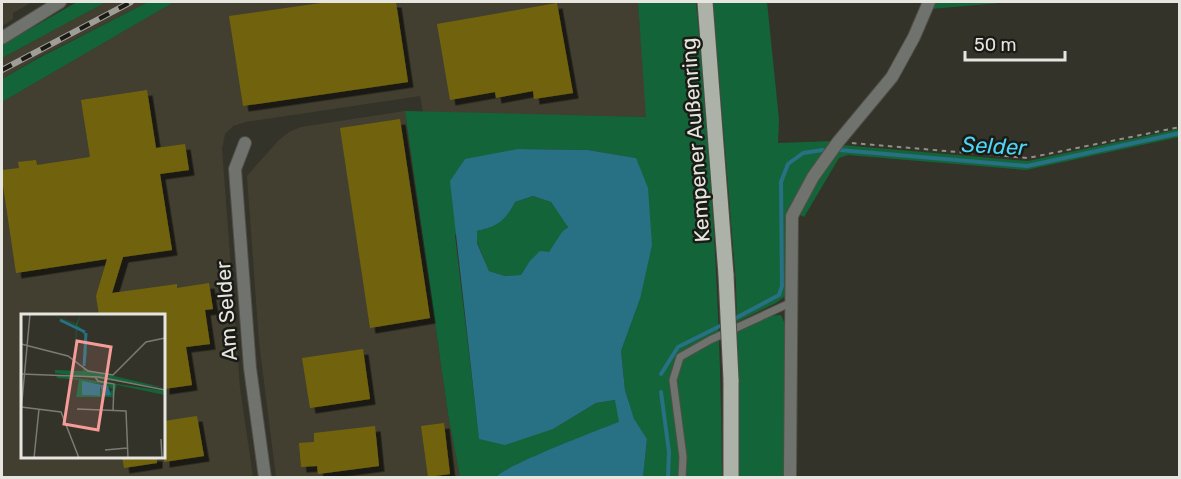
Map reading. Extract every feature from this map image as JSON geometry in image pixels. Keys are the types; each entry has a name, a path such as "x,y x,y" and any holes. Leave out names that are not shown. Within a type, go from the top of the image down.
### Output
{"main road":[{"name":"Kempener Außenring","path":"705,2 726,275 731,380 731,477"}],"street":[{"path":"2,38 60,2"},
{"path":"790,477 792,216 813,177 835,146 892,77 914,37 929,2"},
{"name":"Am Selder","path":"245,143 235,169 250,368 265,477"}],"lane":[{"path":"682,477 684,457 673,380 680,357 710,340 790,303"}],"path":[{"path":"835,146 1028,158 1179,127"}],"shaded area":[{"path":"2,2 32,2 13,13 13,19 2,26"},
{"path":"106,2 148,2 37,58 2,79 2,58"},
{"path":"174,2 638,2 647,117 423,112 420,96 245,122 233,126 225,134 222,149 240,388 253,477 2,478 2,102"},
{"path":"405,111 448,414 460,477 276,477 259,342 247,176 278,141 289,132 301,127"}],"green space":[{"path":"77,2 106,2 2,58 2,45"},
{"path":"148,2 174,2 2,102 2,79"},
{"path":"638,2 696,2 714,240 720,358 722,477 643,477 647,439 634,420 625,390 621,351 640,299 636,158 588,150 519,149 455,235 479,438 553,429 596,403 616,400 620,422 534,457 496,477 460,477 448,414 405,111 646,117"},
{"path":"713,2 767,2 779,120 778,143 835,141 795,201 786,220 787,286 785,296 776,303 737,322 736,283"},
{"path":"933,2 1011,2 930,9"},
{"path":"1179,129 1179,137 1026,170 848,155 839,158 804,217 797,213 841,145 1028,161"},
{"path":"533,196 551,202 568,226 549,252 529,262 521,275 505,276 489,271 477,242 477,231 499,221 515,202"},
{"path":"781,315 787,329 784,477 739,477 737,331 767,316"}],"water":[{"path":"518,149 588,150 636,158 648,188 652,245 640,299 621,351 625,390 634,419 647,439 643,477 496,477 533,457 619,422 615,400 596,403 553,429 505,445 479,439 450,181 465,159","holes":["533,196 551,202 568,227 549,252 540,251 521,275 505,276 489,271 477,243 477,231 500,222 515,202"]}],"building":[{"path":"328,2 396,2 408,82 243,106 229,16"},
{"path":"557,3 573,93 534,99 533,91 496,98 495,92 450,100 437,24"},
{"path":"147,90 156,148 185,144 189,170 160,174 172,250 123,257 112,293 177,284 177,288 209,283 213,309 205,310 210,344 186,347 192,385 165,389 165,314 99,314 96,296 107,259 16,273 2,170 19,168 18,162 36,160 37,165 90,157 81,100"},
{"path":"400,119 430,318 370,328 340,128"},
{"path":"363,349 370,399 310,408 302,358"},
{"path":"197,416 204,456 164,462 165,421"},
{"path":"444,423 450,474 428,477 421,426"},
{"path":"375,426 379,466 318,474 317,466 301,467 299,443 314,442 314,433"},
{"path":"122,458 157,458 157,463 124,468"}],"waterway":[{"name":"Selder","path":"839,150 1027,166 1180,133"},
{"name":"Selder","path":"734,319 779,295 782,286 781,182 788,164 803,153 823,150"},
{"name":"Selder","path":"661,374 678,347 724,324"},
{"name":"Selder","path":"661,392 669,452 668,478"}],"railway":[{"path":"2,70 131,2"}]}
